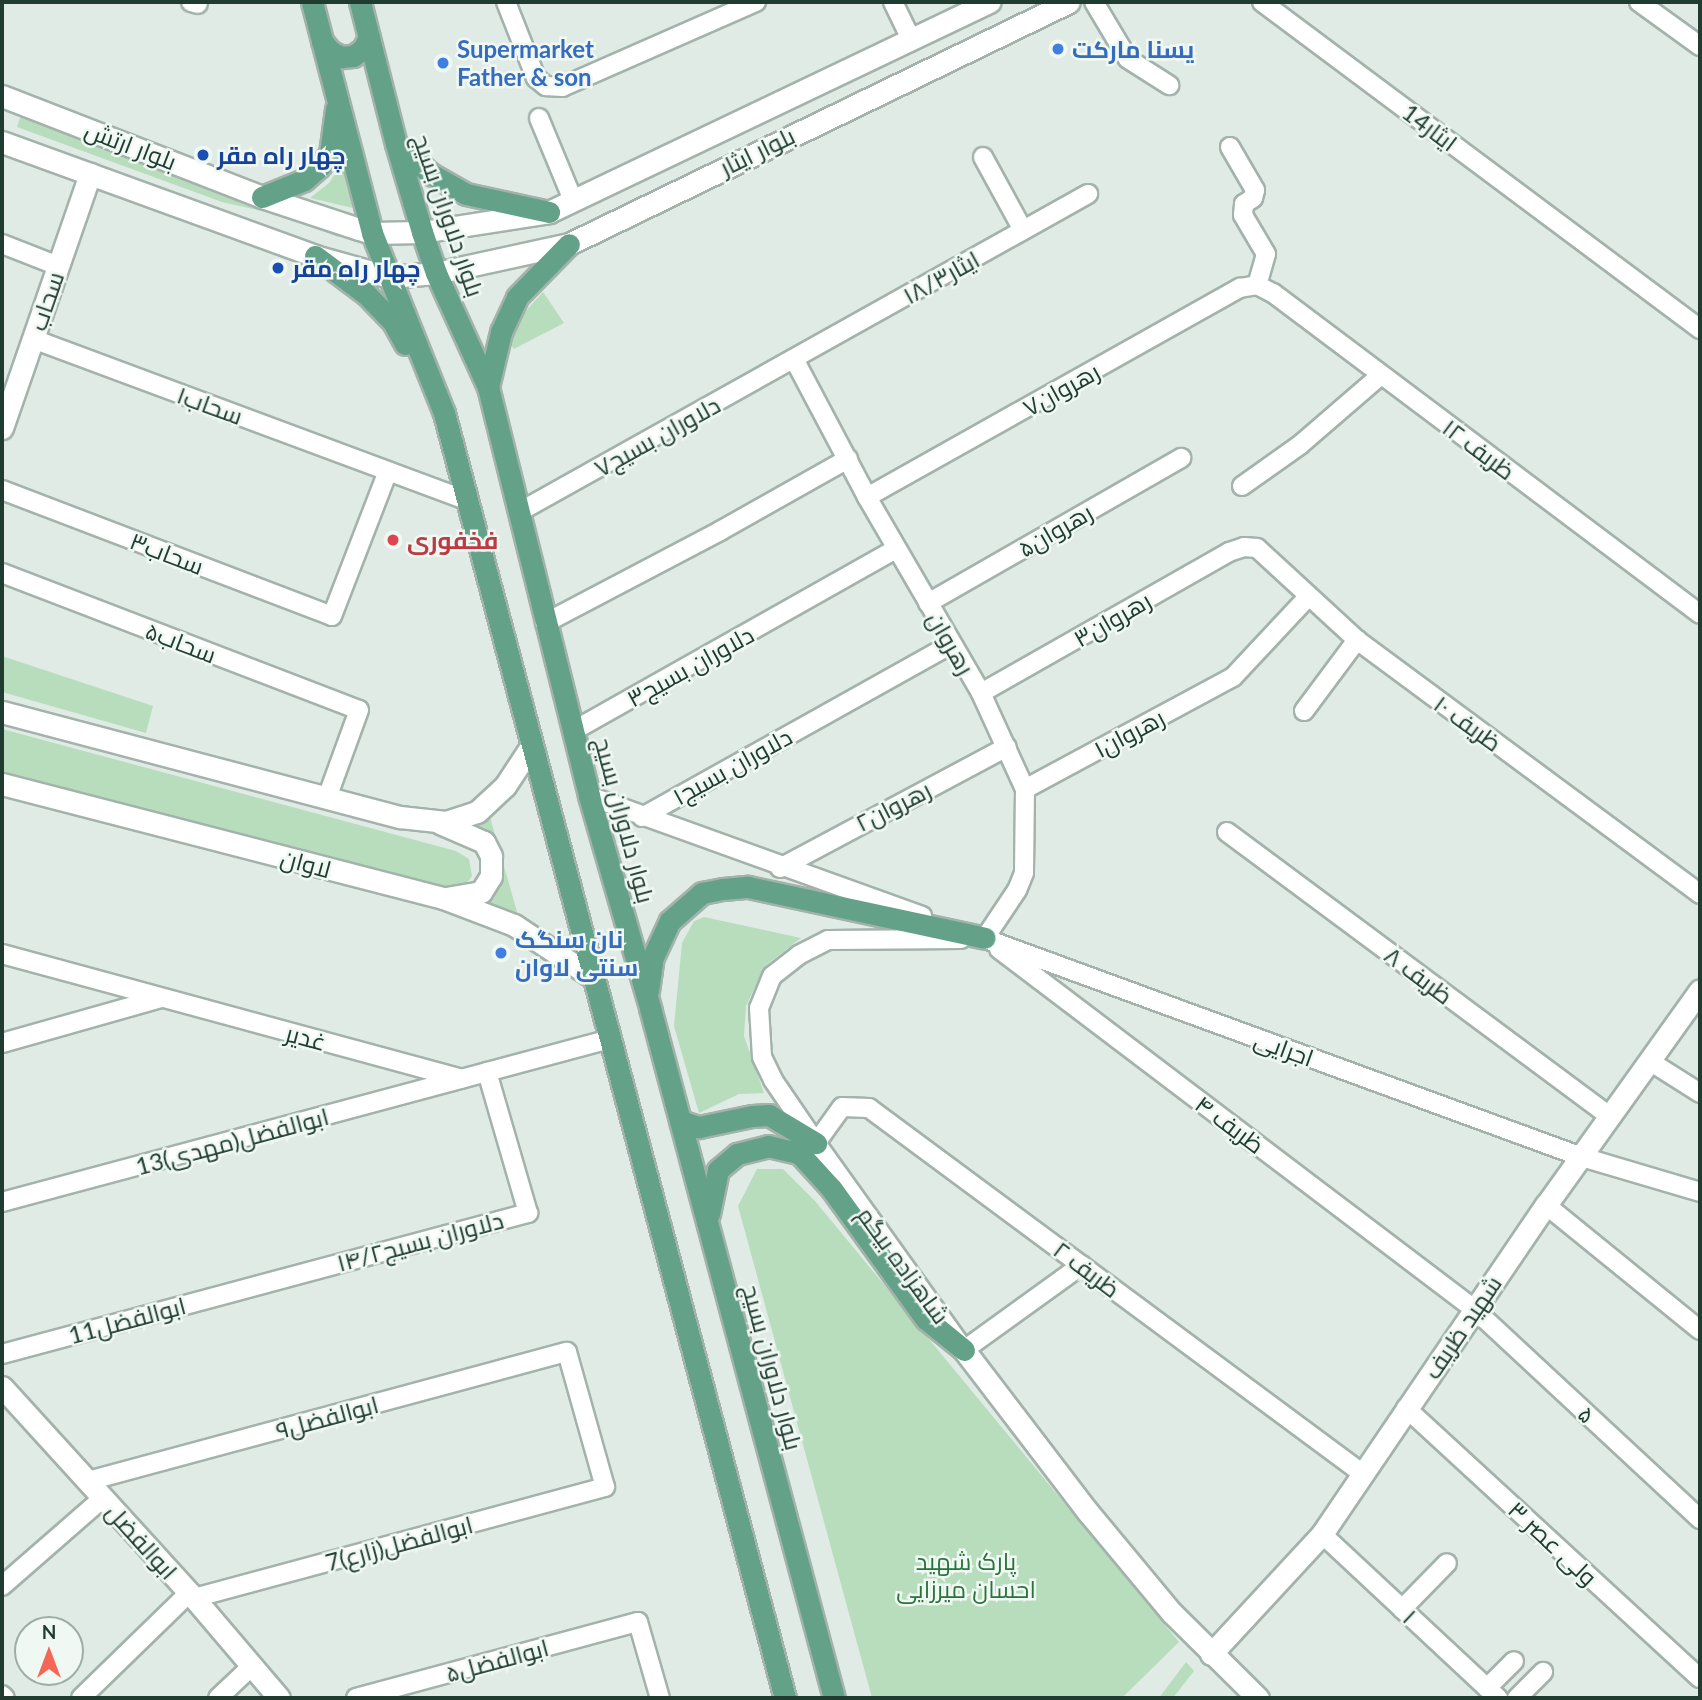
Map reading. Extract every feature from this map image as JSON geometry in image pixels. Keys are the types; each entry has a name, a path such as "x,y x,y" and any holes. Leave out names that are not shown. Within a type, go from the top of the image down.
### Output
{"main road":[{"path":"312,2 372,233 444,413 785,1698"},
{"name":"بلوار دلاوران بسیج","path":"360,2 396,144 422,232 436,273 488,387 589,796 647,996 834,1698"},
{"path":"322,41 330,51 341,57 354,56 363,49 369,37"},
{"path":"262,197 304,180 330,153 337,100"},
{"path":"396,144 430,174 466,194 548,212"},
{"path":"488,387 501,332 517,297 569,244"},
{"path":"315,256 366,294 393,322 444,413"},
{"path":"647,996 653,957 670,921 702,893 723,889 748,887 920,927 985,938"},
{"path":"680,1121 699,1127 769,1115 816,1143"},
{"path":"708,1226 714,1180 727,1161 750,1149 768,1146 799,1153 831,1188 926,1319 964,1350"}],"street":[{"path":"506,2 536,78 546,86 562,87 756,2"},
{"path":"893,2 911,39"},
{"name":"بلوار ایثار","path":"422,232 548,212 989,2"},
{"name":"بلوار ایثار","path":"389,277 436,273 569,244 1069,2"},
{"path":"1094,2 1128,59 1170,85"},
{"name":"ایثار14","path":"1262,2 1700,329"},
{"path":"1639,2 1700,47"},
{"name":"بلوار ارتش","path":"2,96 262,197 372,233 422,232"},
{"path":"539,118 573,200"},
{"path":"705,137 720,169"},
{"name":"بلوار ارتش","path":"2,142 315,256 389,277"},
{"path":"1230,147 1256,194 1244,204 1243,215 1266,254 1256,285"},
{"path":"983,157 1023,230"},
{"name":"سحاب","path":"2,428 6,405 33,339 90,174"},
{"name":"ایثار۱۸/۳","path":"794,359 1088,194"},
{"path":"2,244 58,266"},
{"name":"ظریف ۱۲","path":"1256,285 1273,293 1700,614"},
{"name":"رهروان۷","path":"867,497 1240,288 1256,285"},
{"name":"۱سحاب","path":"33,339 467,500"},
{"name":"رهروان","path":"794,359 896,549 981,693 1025,789 1024,873 1017,890 985,938"},
{"name":"دلاوران بسیج۷","path":"519,512 794,359"},
{"path":"1242,486 1301,444 1381,376"},
{"name":"رهروان۵","path":"928,603 1181,458"},
{"path":"545,623 720,531 848,459"},
{"name":"۳سحاب","path":"2,490 332,616 388,471"},
{"name":"ظریف ۱۰","path":"1244,547 1257,548 1307,598 1357,640 1700,894"},
{"name":"رهروان۳","path":"981,693 1229,552 1244,547"},
{"name":"دلاوران بسیج۳","path":"573,731 896,549"},
{"name":"۵سحاب","path":"2,573 359,710 327,798"},
{"name":"رهروان۱","path":"1025,789 1233,677 1307,598"},
{"path":"1304,711 1357,640"},
{"name":"دلاوران بسیج۱","path":"642,817 952,645"},
{"path":"2,712 400,817 437,822 446,822 477,812 505,786 532,745"},
{"name":"رهروان۲","path":"780,868 1007,747"},
{"name":"لاوان","path":"2,784 443,898 514,925 594,978"},
{"name":"اجرایی","path":"589,796 780,868 985,938 1582,1157 1700,1192"},
{"path":"437,822 466,831 484,842 491,856 491,876 481,891 467,897 443,898"},
{"name":"ظریف ۸","path":"1227,832 1611,1118"},
{"name":"شاهزاده بیگم","path":"985,938 828,940 799,955 772,976 759,1008 762,1056 772,1080 816,1143 964,1350 1088,1512 1172,1613 1258,1698"},
{"name":"ظریف ۴","path":"985,938 1474,1309"},
{"name":"غدیر","path":"2,954 461,1079"},
{"name":"شهید ظریف","path":"1211,1654 1322,1534 1546,1205 1611,1118 1700,990"},
{"path":"2,1043 160,998"},
{"path":"461,1079 610,1039"},
{"path":"1651,1062 1700,1093"},
{"name":"۱۴/۲دلاوران بسیج","path":"253,1286 528,1213 486,1072"},
{"name":"13ابوالفضل(مهدی)","path":"2,1202 461,1079"},
{"name":"ظریف ۲","path":"816,1143 842,1107 869,1108 1363,1474"},
{"path":"1546,1205 1700,1330"},
{"path":"964,1350 1082,1265"},
{"name":"11ابوالفضل","path":"2,1354 253,1286"},
{"name":"۵","path":"1474,1309 1700,1519"},
{"name":"ابوالفضل۹","path":"88,1481 567,1352 604,1487"},
{"name":"ابوالفضل","path":"2,1387 192,1595 279,1698"},
{"name":"ولی عصر ۳","path":"1406,1408 1700,1678"},
{"name":"7ابوالفضل(زارع)","path":"192,1595 604,1487"},
{"path":"2,1586 103,1498"},
{"name":"۱","path":"1322,1534 1492,1693"},
{"path":"1402,1609 1447,1563"},
{"path":"81,1698 192,1595"},
{"name":"ابوالفضل۵","path":"356,1698 638,1622 660,1698"},
{"path":"1492,1693 1514,1661"},
{"path":"218,1698 252,1666"},
{"path":"1517,1698 1543,1672"}],"green space":[{"path":"21,115 341,229 346,234 338,237 284,216 222,202 17,127"},
{"path":"343,162 353,208 310,198 329,183"},
{"path":"543,292 564,323 514,349 510,344 521,316"},
{"path":"2,656 153,706 146,733 2,692"},
{"path":"2,729 456,851 469,859 472,876 463,888 444,890 2,776"},
{"path":"488,810 519,919 483,905 493,895 497,883 466,828"},
{"path":"704,917 801,938 765,966 746,1006 744,1036 764,1093 739,1094 699,1113 674,1026 682,943 694,921"},
{"name":"پارک شهید احسان میرزایی","path":"757,1169 783,1169 815,1201 1179,1642 1122,1698 872,1698 738,1206"},
{"path":"1186,1662 1194,1671 1173,1698 1159,1698"}],"place":[{"name":"یسنا مارکت","path":"1058,49"},
{"name":"Supermarket Father & son","path":"443,63"},
{"name":"چهار راه مقر","path":"203,155"},
{"name":"چهار راه مقر‍","path":"278,268"},
{"name":"فخفوری","path":"393,540"},
{"name":"نان سنگک سنتی لاوان","path":"501,953"}]}
